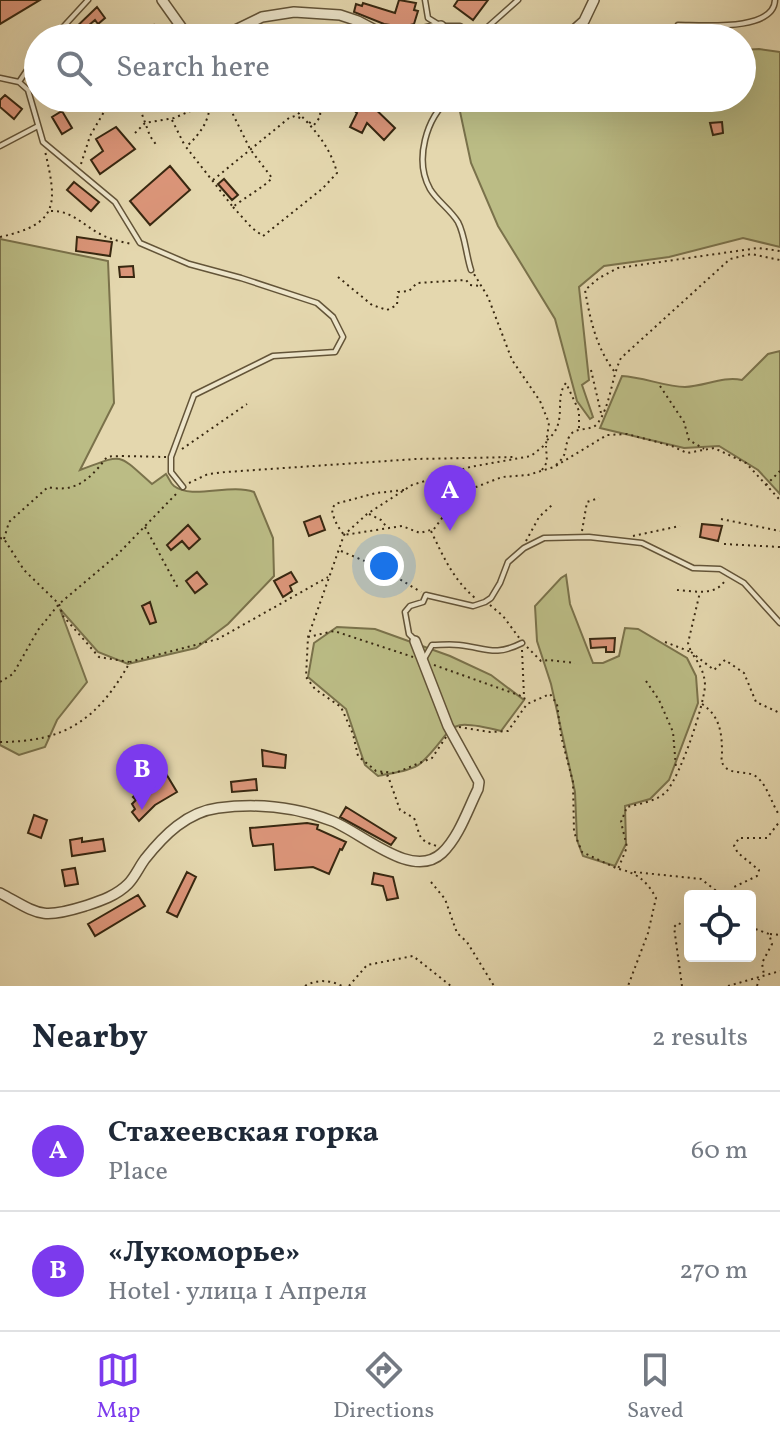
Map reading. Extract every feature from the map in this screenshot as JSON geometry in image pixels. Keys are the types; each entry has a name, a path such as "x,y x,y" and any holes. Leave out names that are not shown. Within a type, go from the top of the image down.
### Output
{"street":[{"path":"162,0 179,24"},
{"path":"581,24 594,0"},
{"path":"248,24 262,17 294,12 340,15 364,24"},
{"path":"0,893 23,908 45,915 64,913 100,901 131,882 143,861 176,826 191,816 215,808 263,806 294,810 331,821 385,852 419,862 443,853 457,832 479,782 448,726 415,641"}],"lane":[{"path":"66,24 88,0"},
{"path":"425,0 428,18 438,24"},
{"path":"491,24 518,0"},
{"path":"744,24 767,17 773,11 775,0"},
{"path":"19,82 24,75"},
{"path":"0,78 19,82 24,86"},
{"path":"34,112 43,142 115,202 140,243 189,264 317,303 333,317 343,337 335,352 273,356 194,395 171,457 171,472 183,487"},
{"path":"438,112 426,137 423,159 430,189 459,224 471,270"},
{"path":"0,146 38,126"},
{"path":"415,641 409,634 405,612 410,606 423,602 426,595 462,604 482,603 491,598 508,562 519,552 544,538 580,536 642,543 693,568 720,569 744,583 780,623"},
{"path":"422,661 432,645 458,645 496,652 522,643"}],"path":[{"path":"76,171 84,160 90,136 104,112"},
{"path":"141,112 157,146"},
{"path":"135,133 145,123 171,119 186,112"},
{"path":"186,147 202,131 209,112"},
{"path":"230,112 250,149 272,178 233,207"},
{"path":"297,112 314,125 320,112"},
{"path":"171,119 186,147 212,181 252,228 263,236 337,173 306,120 295,116 212,181"},
{"path":"0,237 22,232 37,224 50,211 53,197 43,142"},
{"path":"50,211 59,210 73,216 117,241 140,243"},
{"path":"614,372 591,322 585,290 599,278 618,268 758,248 780,251"},
{"path":"554,467 566,456 570,437 598,423 611,398 614,372 621,358 730,259 751,254 780,260"},
{"path":"471,270 482,286 512,360 540,401 549,423 547,462 541,471"},
{"path":"338,277 372,305 387,310 397,305 398,292 409,291 417,283 466,280 470,285 482,286"},
{"path":"591,370 601,414"},
{"path":"443,853 439,847 428,844 417,832 414,818 400,810 388,776 376,771 358,756 353,734 341,707 315,689 306,677 308,637 344,535 367,514 412,485 470,467 531,456 553,436 560,420 561,389 566,383 579,411 579,430"},
{"path":"660,386 684,422 689,440 705,450"},
{"path":"247,404 171,457 135,459 121,454 108,456 77,487 60,490 48,487 9,522 2,539 24,570 59,604 63,616 99,657 130,662 218,639 329,576"},
{"path":"344,535 386,527 402,526 420,533 434,529 456,499 476,487 502,477 554,467 607,435 627,434 687,453 714,448 746,463 780,500"},
{"path":"0,682 13,674 38,630 59,604 117,555 183,487 208,474 403,460 526,457"},
{"path":"766,486 780,471"},
{"path":"344,535 333,515 335,504 376,493 405,490"},
{"path":"580,536 587,502 599,498"},
{"path":"519,552 539,517 552,505"},
{"path":"367,514 381,520 386,527"},
{"path":"721,519 780,531"},
{"path":"144,526 178,588"},
{"path":"621,541 642,532 680,526"},
{"path":"431,530 442,559 482,603 503,616 522,643 524,697"},
{"path":"724,544 780,547"},
{"path":"340,550 381,568 426,595"},
{"path":"677,590 714,591 722,586 729,575"},
{"path":"618,869 627,847 621,822 627,807 666,793 699,717 705,684 701,666 688,643 700,592"},
{"path":"665,642 691,652 714,670 725,660 744,673 756,702 780,713"},
{"path":"532,651 541,661 575,663"},
{"path":"0,742 37,741 83,723 117,686 130,662"},
{"path":"646,681 659,700 673,732 677,770"},
{"path":"376,771 395,773 432,758 446,737 448,726 490,732 508,731 527,704 550,694 557,704 561,736 573,782 574,832 582,852 618,869 701,879 715,890"},
{"path":"701,703 716,716 720,724 725,766 731,771 747,771 761,781 780,816"},
{"path":"732,890 757,876 759,870 738,853 734,846 739,838 767,838 780,821"},
{"path":"628,986 648,933 656,898 649,884 633,872"},
{"path":"431,882 445,899 457,933 483,964 493,986"},
{"path":"682,986 674,927 678,923 684,926"},
{"path":"756,929 780,935"},
{"path":"764,975 762,963 772,944 769,934"},
{"path":"349,986 367,965 413,956 451,986"},
{"path":"728,986 780,971"},
{"path":"757,986 759,977"},
{"path":"305,986 313,981 332,981 342,986"}],"green space":[{"path":"756,49 780,52 780,247 743,238 669,257 604,266 579,287 589,380 582,385 593,417 590,419 577,401 555,319 498,226 471,163 460,112 756,112"},
{"path":"0,239 108,261 114,403 80,470 119,459 152,484 166,474 173,485 191,492 234,489 254,492 273,538 274,576 228,624 196,648 128,664 98,652 60,609 87,682 57,720 45,747 19,755 0,745"},
{"path":"780,351 780,494 758,470 719,446 684,448 600,428 622,376 685,387 728,379 742,380 768,354"},
{"path":"566,575 570,604 593,663 603,663 619,656 625,628 638,629 687,658 696,676 698,703 669,780 650,799 625,806 626,844 615,866 583,856 577,840 575,792 551,684 537,641 535,606"},
{"path":"337,627 375,629 450,656 491,675 524,700 501,731 459,725 452,728 417,766 378,776 365,765 346,709 308,677 314,643"}],"building":[{"path":"0,0 40,0 0,24"},
{"path":"399,0 416,3 414,10 418,11 414,24 384,24 354,12 356,4 362,6 363,3 395,13"},
{"path":"458,0 488,0 473,20 454,6"},
{"path":"97,7 105,18 98,24 95,20 90,24 79,24"},
{"path":"5,95 22,109 14,119 0,107 0,100"},
{"path":"63,112 72,128 62,134 52,117"},
{"path":"378,112 395,128 384,140 367,123 362,133 350,127 357,113"},
{"path":"722,122 723,133 713,135 710,123"},
{"path":"116,127 135,149 100,174 91,160 103,151 96,139"},
{"path":"170,166 190,190 150,225 130,201"},
{"path":"224,179 238,195 232,200 218,184"},
{"path":"74,182 99,202 91,211 67,190"},
{"path":"77,237 112,242 110,256 76,251"},
{"path":"133,266 134,277 120,277 119,267"},
{"path":"320,516 325,530 309,536 304,522"},
{"path":"702,524 722,526 718,541 700,537"},
{"path":"188,525 200,539 189,549 182,541 171,550 167,545"},
{"path":"197,572 207,584 195,593 186,581"},
{"path":"291,572 297,582 290,586 292,591 283,597 274,581"},
{"path":"150,602 156,622 150,624 142,606"},
{"path":"615,638 614,652 606,652 606,647 591,648 590,639"},
{"path":"262,750 286,755 285,768 263,766"},
{"path":"159,762 177,792 155,805 139,821 132,812 135,809 132,804 136,800 133,797 142,788 138,782 148,775 145,770"},
{"path":"256,779 257,790 232,792 231,782"},
{"path":"346,807 396,838 391,845 340,817"},
{"path":"34,815 47,820 41,838 28,833"},
{"path":"307,823 318,825 317,829 346,842 329,874 313,867 275,870 273,844 253,846 250,828"},
{"path":"82,838 82,842 103,839 105,851 72,856 70,840"},
{"path":"75,868 78,884 65,886 62,870"},
{"path":"187,872 196,877 177,917 167,912"},
{"path":"374,873 393,877 398,898 387,900 383,886 372,884"},
{"path":"138,895 145,906 95,936 88,924"}],"place":[{"name":"Стахеевская горка","path":"450,531"},
{"name":"«Лукоморье»","path":"142,810"}]}
